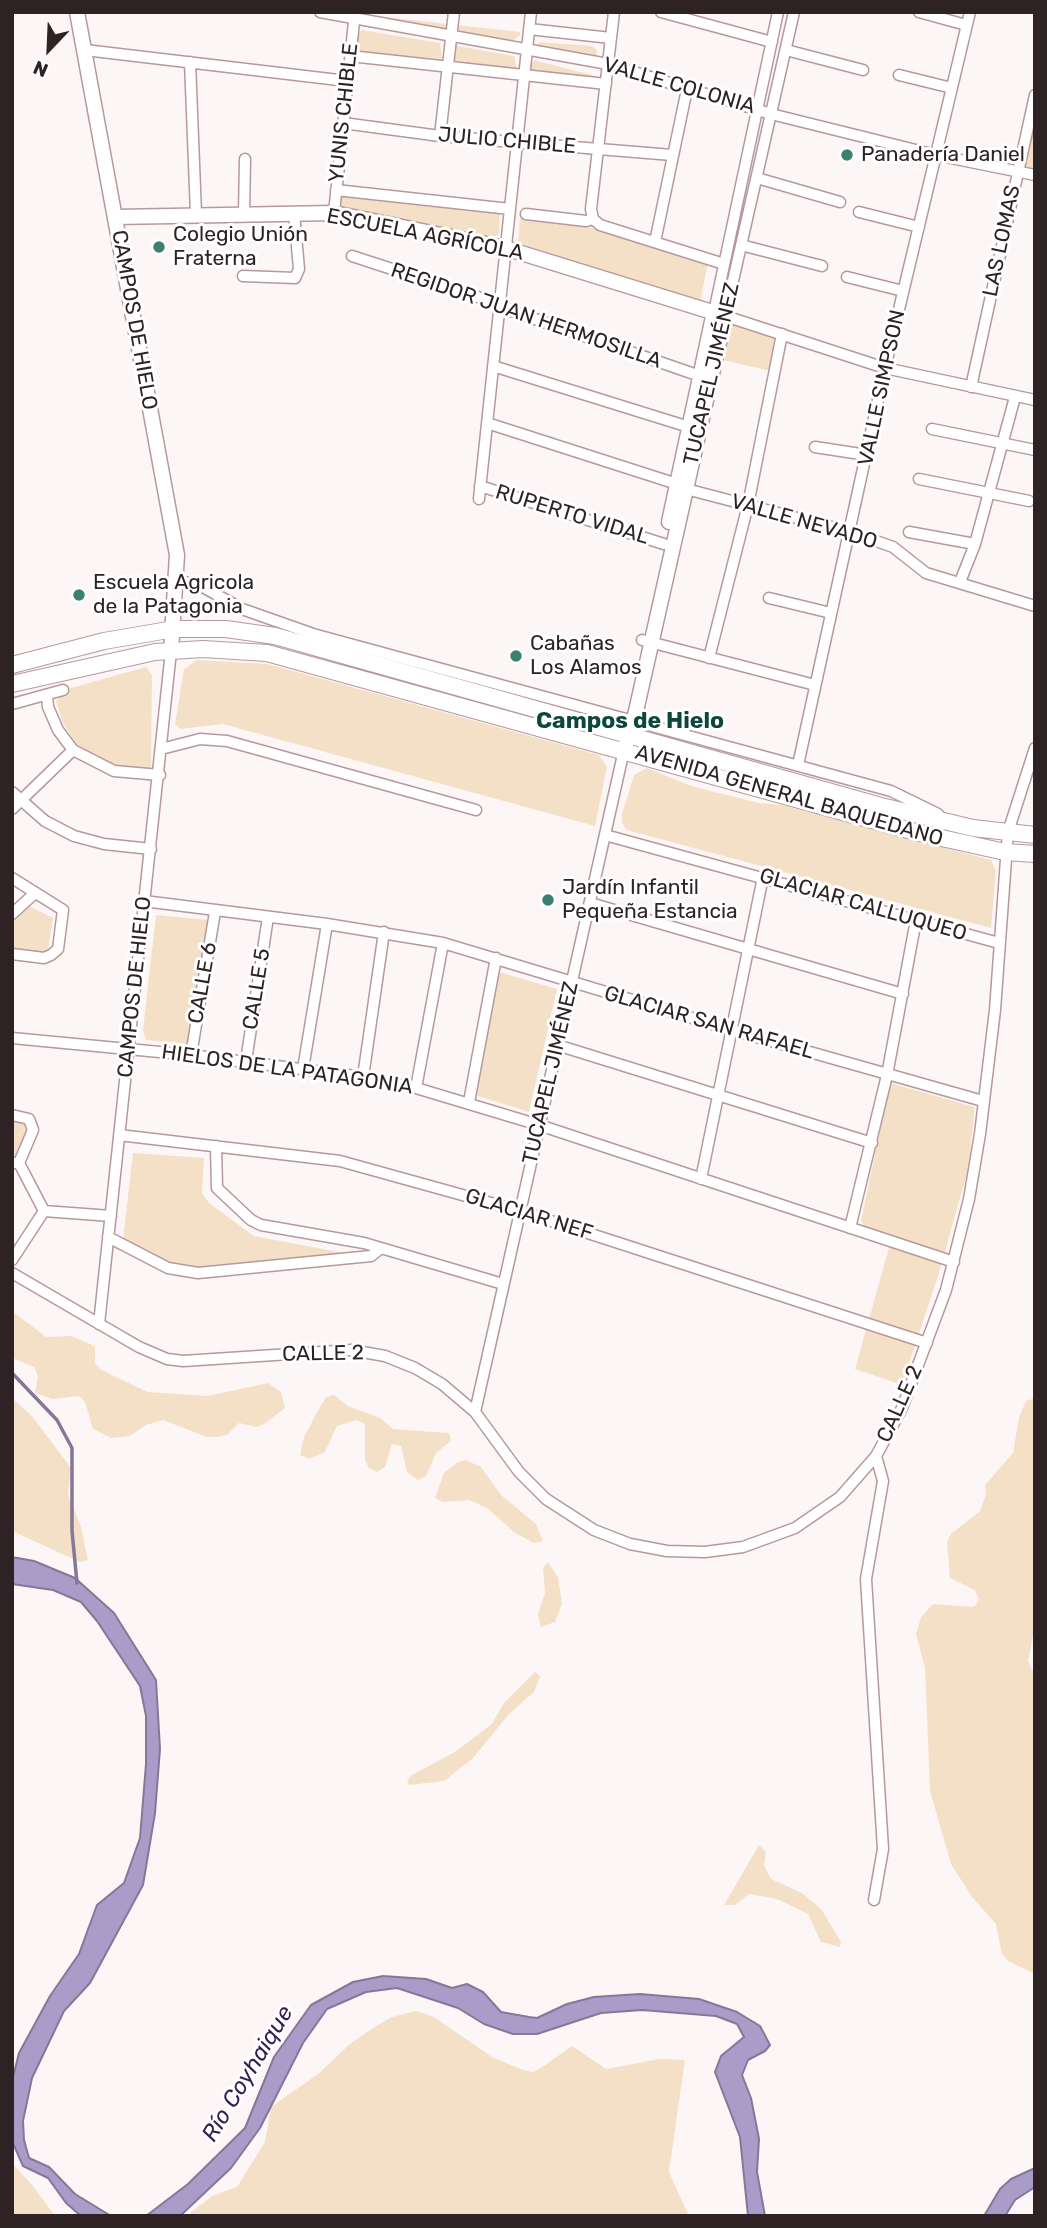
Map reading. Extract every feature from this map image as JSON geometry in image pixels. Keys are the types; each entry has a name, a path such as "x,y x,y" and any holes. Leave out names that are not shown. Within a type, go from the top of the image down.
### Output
{"main road":[{"name":"AVENIDA GENERAL BAQUEDANO","path":"12,665 104,641 174,629 226,629 275,636 628,730 881,806 973,828 1035,835"},
{"name":"AVENIDA GENERAL BAQUEDANO","path":"12,684 141,654 171,650 240,649 267,653 628,730 919,834 1005,852 1035,854"}],"street":[{"name":"CAMPOS DE HIELO","path":"77,12 176,546 177,582 160,775 99,1324"},
{"name":"VALLE COLONIA","path":"320,12 355,15 451,36 608,64 771,114 936,155 1035,175"},
{"path":"440,136 454,12"},
{"path":"479,499 531,12"},
{"path":"614,12 591,209 593,219 600,225 724,264"},
{"path":"661,12 772,42"},
{"name":"TUCAPEL JIMÉNEZ","path":"475,1412 720,314 724,264 778,12"},
{"name":"TUCAPEL JIMÉNEZ","path":"647,641 664,544 682,486 689,427 700,376 741,245 794,12"},
{"path":"919,12 966,25"},
{"name":"VALLE SIMPSON","path":"798,765 885,368 970,12"},
{"name":"YUNIS CHIBLE","path":"334,213 355,15"},
{"name":"VALLE COLONIA","path":"529,29 611,38"},
{"path":"85,50 347,81"},
{"path":"786,50 863,69"},
{"name":"VALLE COLONIA","path":"350,56 606,84"},
{"path":"190,62 196,214"},
{"path":"899,75 952,88"},
{"path":"655,242 687,89"},
{"name":"LAS LOMAS","path":"971,387 1017,170 1032,126 1035,95"},
{"name":"JULIO CHIBLE","path":"343,123 440,136 672,155"},
{"path":"244,214 245,159"},
{"path":"757,178 840,202"},
{"path":"336,190 510,209"},
{"path":"859,212 919,227"},
{"path":"243,276 295,278 299,269 293,213"},
{"name":"ESCUELA AGRÍCOLA","path":"116,217 334,213 505,248 720,314"},
{"path":"526,214 586,221 593,219"},
{"path":"741,245 822,266"},
{"name":"REGIDOR JUAN HERMOSILLA","path":"352,256 700,376"},
{"path":"847,277 903,291"},
{"path":"720,314 885,368 1035,400"},
{"path":"709,657 748,505 782,334"},
{"path":"493,366 689,427"},
{"path":"960,582 975,544 1015,397"},
{"name":"VALLE NEVADO","path":"487,423 682,486 850,532 893,547 920,570 1035,606"},
{"path":"932,429 1035,450"},
{"path":"815,447 867,455"},
{"path":"919,479 1029,501"},
{"name":"RUPERTO VIDAL","path":"480,486 664,544"},
{"path":"909,532 975,544"},
{"name":"AVENIDA GENERAL BAQUEDANO","path":"177,582 196,583 243,609 313,634 628,730 798,765 891,791 973,828"},
{"path":"769,598 831,613"},
{"path":"647,641 815,685"},
{"path":"12,704 63,690"},
{"path":"47,695 48,707 58,730 73,750 114,771 160,775"},
{"path":"161,749 200,738 227,741 476,810"},
{"name":"CALLE 2","path":"12,1273 150,1352 175,1360 351,1350 385,1356 429,1376 475,1412 519,1472 561,1511 611,1538 667,1551 724,1550 778,1535 811,1519 840,1497 876,1456 895,1424 927,1343 954,1262 969,1199 983,1101 1008,832 1035,748"},
{"path":"16,805 73,750"},
{"path":"12,792 16,805 74,836 104,844 151,849"},
{"name":"GLACIAR CALLUQUEO","path":"605,835 999,943"},
{"path":"701,1179 763,877"},
{"path":"12,878 63,910 58,949 44,958 12,954"},
{"path":"12,914 35,893"},
{"name":"GLACIAR SAN RAFAEL","path":"144,901 384,932 443,943 732,1030 983,1101"},
{"path":"590,903 902,994"},
{"name":"CALLE 6","path":"191,1055 215,912"},
{"name":"CALLE 5","path":"246,1062 268,916"},
{"path":"850,1228 887,1075 916,920"},
{"path":"303,1069 327,924"},
{"path":"363,1077 384,932"},
{"path":"416,1088 443,943"},
{"path":"469,1102 496,958"},
{"name":"HIELOS DE LA PATAGONIA","path":"12,1038 191,1055 363,1077 416,1088 469,1102 954,1262"},
{"path":"557,1045 872,1143"},
{"path":"12,1115 29,1119 33,1130 16,1163 44,1211"},
{"name":"GLACIAR NEF","path":"119,1135 340,1161 520,1211 927,1343"},
{"path":"216,1146 217,1188 251,1220 261,1225 325,1234 503,1284"},
{"path":"44,1211 111,1216"},
{"path":"12,1260 44,1211"},
{"path":"108,1237 168,1268 198,1273 371,1256 381,1248"},
{"path":"874,1900 883,1849 866,1579 883,1480 876,1456"}],"shaded area":[{"path":"366,15 520,32 520,35 511,42"},
{"path":"362,30 440,43 442,59 356,52 358,33"},
{"path":"539,42 592,46 597,50 596,59 541,48 537,45"},
{"path":"452,45 514,56 517,69 455,66 449,49"},
{"path":"534,60 595,77 533,74 529,70"},
{"path":"1029,125 1035,128 1035,174 1018,170"},
{"path":"343,196 500,212 499,234 492,238 345,211 340,202"},
{"path":"520,218 574,223 708,263 700,303 518,243"},
{"path":"728,321 780,336 774,372 719,359"},
{"path":"197,660 268,664 599,755 607,767 595,826 223,724 180,729 175,724 184,669"},
{"path":"146,667 152,675 151,771 119,769 90,754 76,743 63,723 56,701 71,688"},
{"path":"647,768 691,786 759,803 782,805 991,860 996,871 991,928 627,830 622,823 622,814 634,775"},
{"path":"27,905 53,918 47,956 12,953 12,919"},
{"path":"156,915 209,920 187,1044 146,1040 143,1030"},
{"path":"499,972 557,989 529,1112 475,1095"},
{"path":"890,1083 975,1107 968,1170 938,1276 902,1385 855,1369 892,1237 865,1228 861,1221"},
{"path":"12,1117 25,1121 30,1131 17,1160 12,1160"},
{"path":"133,1153 204,1158 202,1193 209,1203 254,1236 350,1254 204,1271 175,1269 123,1240"},
{"path":"12,1311 46,1337 71,1336 95,1346 95,1363 100,1369 147,1392 208,1396 268,1383 281,1392 285,1408 264,1424 256,1427 239,1423 227,1435 217,1437 207,1437 163,1420 146,1425 130,1436 111,1438 93,1429 85,1402 79,1396 53,1399 35,1393 38,1376 34,1367 12,1358"},
{"path":"334,1395 348,1406 380,1418 393,1429 449,1433 451,1441 436,1453 426,1476 418,1480 407,1472 401,1446 392,1444 385,1467 377,1472 369,1468 365,1461 365,1424 356,1420 337,1426 325,1452 309,1459 300,1455 304,1437 321,1405 326,1397"},
{"path":"12,1398 32,1416 71,1468 68,1494 81,1527 88,1560 80,1562 12,1531"},
{"path":"1035,1398 1035,1626 1028,1661 1035,1676 1035,1974 1008,1961 1002,1954 996,1924 972,1897 951,1864 930,1791 925,1668 916,1634 921,1617 933,1604 974,1607 979,1600 975,1590 950,1578 947,1542 951,1534 980,1511 986,1494 985,1485 1013,1453 1019,1417 1026,1401"},
{"path":"466,1460 481,1467 501,1495 536,1524 543,1541 534,1543 515,1533 487,1508 469,1500 443,1502 435,1498 444,1473 458,1462"},
{"path":"12,1557 34,1561 75,1578 114,1613 156,1680 160,1749 155,1813 143,1885 90,1983 64,2011 32,2078 23,2121 29,2158 49,2167 75,2194 111,2216 81,2216 66,2203 48,2178 23,2166 12,2141 12,2081 19,2053 50,1996 79,1954 97,1905 124,1883 140,1838 146,1764 146,1716 140,1686 97,1621 81,1602 53,1590 12,1584"},
{"path":"548,1562 558,1577 562,1604 555,1622 541,1627 538,1614 545,1593 543,1568"},
{"path":"535,1672 540,1676 534,1692 509,1714 473,1758 444,1781 409,1785 407,1781 412,1775 455,1752 492,1724 504,1703"},
{"path":"759,1845 766,1852 764,1865 771,1879 802,1893 822,1910 841,1942 840,1947 821,1942 808,1914 777,1899 749,1894 735,1905 724,1905"},
{"path":"383,1976 426,1979 452,1988 467,1984 483,1992 501,2012 529,2017 537,2018 567,2004 594,1997 640,1994 699,1999 737,2012 760,2026 770,2045 765,2051 748,2060 742,2075 751,2098 759,2139 757,2172 765,2216 748,2216 740,2137 715,2072 721,2056 744,2037 737,2024 716,2016 642,2010 601,2013 537,2034 513,2034 484,2024 458,2008 397,1988 366,1992 327,2009 303,2043 260,2128 231,2168 180,2216 146,2216 188,2184 245,2128 274,2057 311,2005 353,1982"},
{"path":"416,2011 434,2017 492,2057 533,2072 572,2046 606,2069 660,2059 685,2060 669,2172 689,2216 186,2216 212,2196 237,2187 265,2142 271,2107 318,2074 351,2043 376,2026 392,2017"},
{"path":"12,2163 33,2186 55,2216 12,2216"},
{"path":"1035,2168 1035,2187 1015,2200 1005,2216 984,2216 1000,2189 1011,2179"}],"waterway":[{"path":"12,1373 57,1420 72,1448 72,1531 77,1583"}],"place":[{"name":"Panadería Daniel","path":"847,155"},
{"name":"Colegio Unión Fraterna","path":"159,247"},
{"name":"Escuela Agricola de la Patagonia","path":"79,595"},
{"name":"Cabañas Los Alamos","path":"516,656"},
{"name":"Jardín Infantil Pequeña Estancia","path":"548,900"}],"district":[{"name":"Campos de Hielo","path":"630,721"}],"water label":[{"name":"Río Coyhaique","path":"248,2074"}]}
